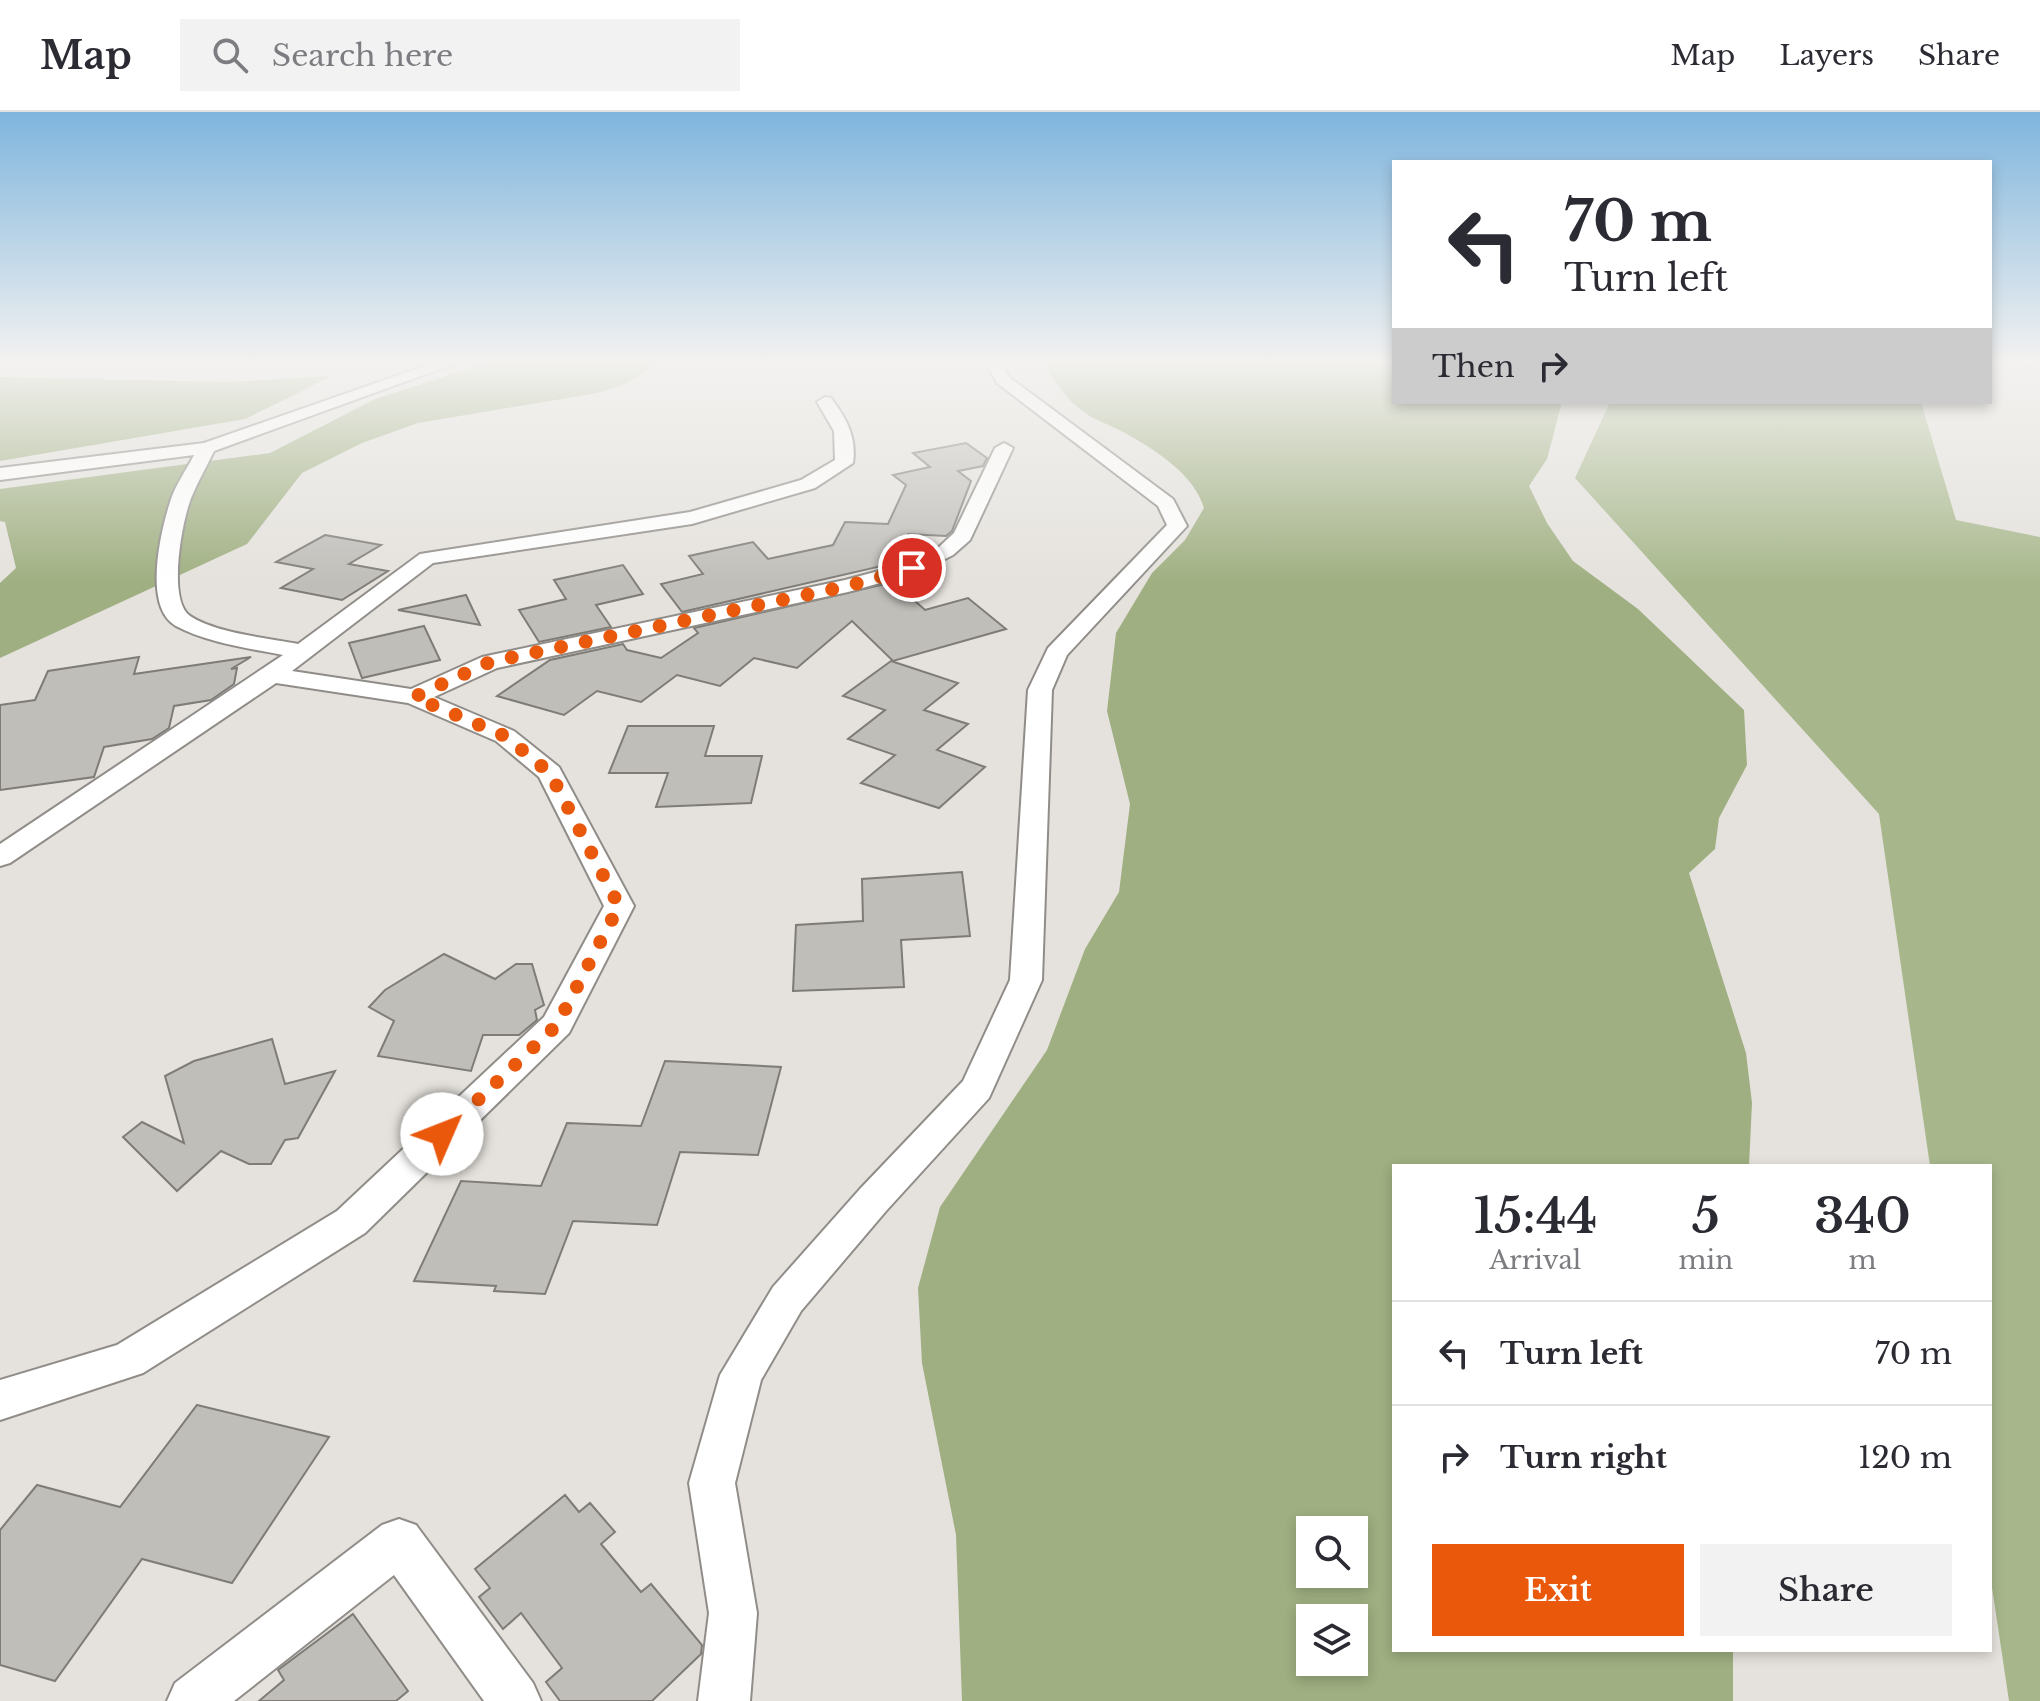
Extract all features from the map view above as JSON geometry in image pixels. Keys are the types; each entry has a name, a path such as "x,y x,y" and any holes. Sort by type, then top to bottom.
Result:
{"street":[{"path":"0,474 207,448 244,435"},
{"path":"0,857 272,675 427,558 692,518 808,484 844,463 848,447 844,435"},
{"path":"724,1701 733,1613 712,1483 741,1375 787,1299 873,1200 977,1089 1026,980 1040,690 1056,653 1177,526 1166,503 1076,435"},
{"path":"207,448 181,498 165,582 169,604 181,620 220,635 302,652"},
{"path":"414,697 490,662 848,586 912,568 946,551 963,536 1004,448"},
{"path":"0,1400 128,1360 351,1222 557,1025 619,906 550,773 505,736 414,697 272,675"},
{"path":"193,1701 399,1542 515,1701"}],"green space":[{"path":"0,435 151,435 0,461"},
{"path":"305,435 384,435 302,473 247,544 0,658 0,583 16,568 5,522 0,521 0,489 270,453"},
{"path":"1129,435 1553,435 1547,459 1529,486 1547,523 1573,561 1638,609 1744,710 1747,765 1719,818 1715,849 1689,873 1746,1053 1752,1103 1749,1164 1392,1164 1392,1652 1733,1652 1733,1701 962,1701 956,1535 922,1363 918,1288 940,1207 1047,1050 1085,949 1119,892 1130,804 1107,711 1116,633 1152,573 1185,540 1204,508 1192,484 1161,455"},
{"path":"1595,435 1931,435 1956,520 2040,537 2040,1701 2009,1701 1992,1587 1992,1164 1930,1164 1879,814 1575,478"}],"building":[{"path":"966,443 987,458 983,466 958,471 971,481 952,531 946,536 908,534 895,563 682,612 661,584 703,574 689,556 753,542 768,559 833,545 845,522 888,524 906,485 893,475 930,467 913,453"},
{"path":"325,535 381,545 349,564 388,571 342,600 281,588 313,569 276,562"},
{"path":"623,565 643,594 596,605 611,627 539,642 519,610 566,599 554,580"},
{"path":"894,582 925,610 968,598 1006,629 893,661 852,621 797,668 754,658 720,686 677,675 641,702 597,691 564,715 497,696 550,660 623,644 627,650 661,658 698,633 694,628"},
{"path":"466,595 480,625 398,610"},
{"path":"424,626 440,660 362,678 349,643"},
{"path":"139,657 134,674 251,657 231,669 237,668 234,684 211,700 174,706 169,728 152,739 104,747 94,777 0,790 0,705 35,700 48,671"},
{"path":"891,661 958,683 924,710 968,724 937,750 985,767 939,808 861,783 895,755 848,739 885,710 843,696"},
{"path":"628,726 714,726 705,756 762,756 751,803 656,807 668,773 609,773"},
{"path":"962,872 970,936 901,940 904,987 793,991 796,925 863,921 862,879"},
{"path":"444,954 495,979 516,964 532,964 544,1005 535,1010 537,1020 519,1035 483,1035 471,1071 378,1056 394,1021 369,1007 385,990"},
{"path":"272,1039 285,1084 335,1071 298,1138 285,1140 271,1164 249,1164 221,1151 177,1191 123,1137 142,1122 184,1143 165,1076 194,1061"},
{"path":"665,1061 781,1067 758,1155 680,1152 657,1225 573,1221 545,1294 494,1291 496,1286 414,1281 461,1181 541,1186 567,1123 641,1126"},
{"path":"197,1405 329,1437 232,1583 142,1559 55,1681 0,1665 0,1530 37,1485 120,1507"},
{"path":"565,1495 579,1512 590,1503 615,1532 601,1544 641,1592 651,1584 702,1645 701,1654 652,1701 560,1701 546,1682 562,1668 521,1613 503,1629 479,1597 490,1588 475,1569"},
{"path":"353,1614 408,1691 396,1701 259,1701 284,1680 278,1670"}],"route":[{"path":"442,1134 557,1025 619,906 550,773 505,736 414,697 490,662 848,586 912,568"}]}
